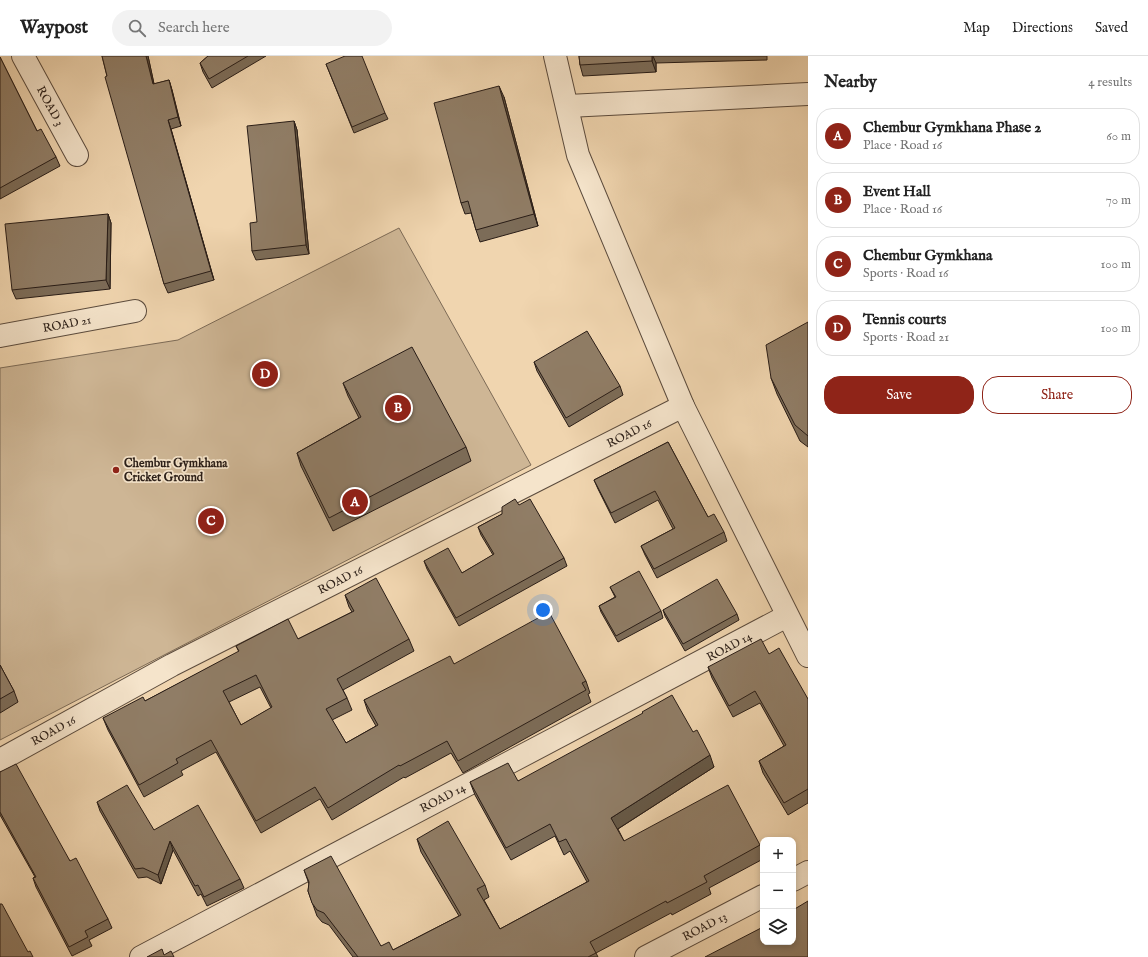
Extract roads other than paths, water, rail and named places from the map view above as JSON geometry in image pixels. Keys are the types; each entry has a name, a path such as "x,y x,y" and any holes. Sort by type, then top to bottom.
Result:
{"street":[{"name":"ROAD 3","path":"23,56 77,155"},
{"path":"556,56 578,155 683,406 808,656"},
{"path":"568,106 808,94"},
{"name":"ROAD 21","path":"0,336 135,311"},
{"name":"ROAD 16","path":"0,760 180,661 683,406"},
{"name":"ROAD 14","path":"141,957 787,616"},
{"path":"796,878 808,872"},
{"name":"ROAD 13","path":"646,957 760,898"}],"place":[{"name":"Tennis courts","path":"265,374"},
{"name":"Event Hall","path":"398,408"},
{"name":"Chembur Gymkhana Cricket Ground","path":"116,470"},
{"name":"Chembur Gymkhana Phase 2","path":"355,502"},
{"name":"Chembur Gymkhana","path":"211,521"}]}
